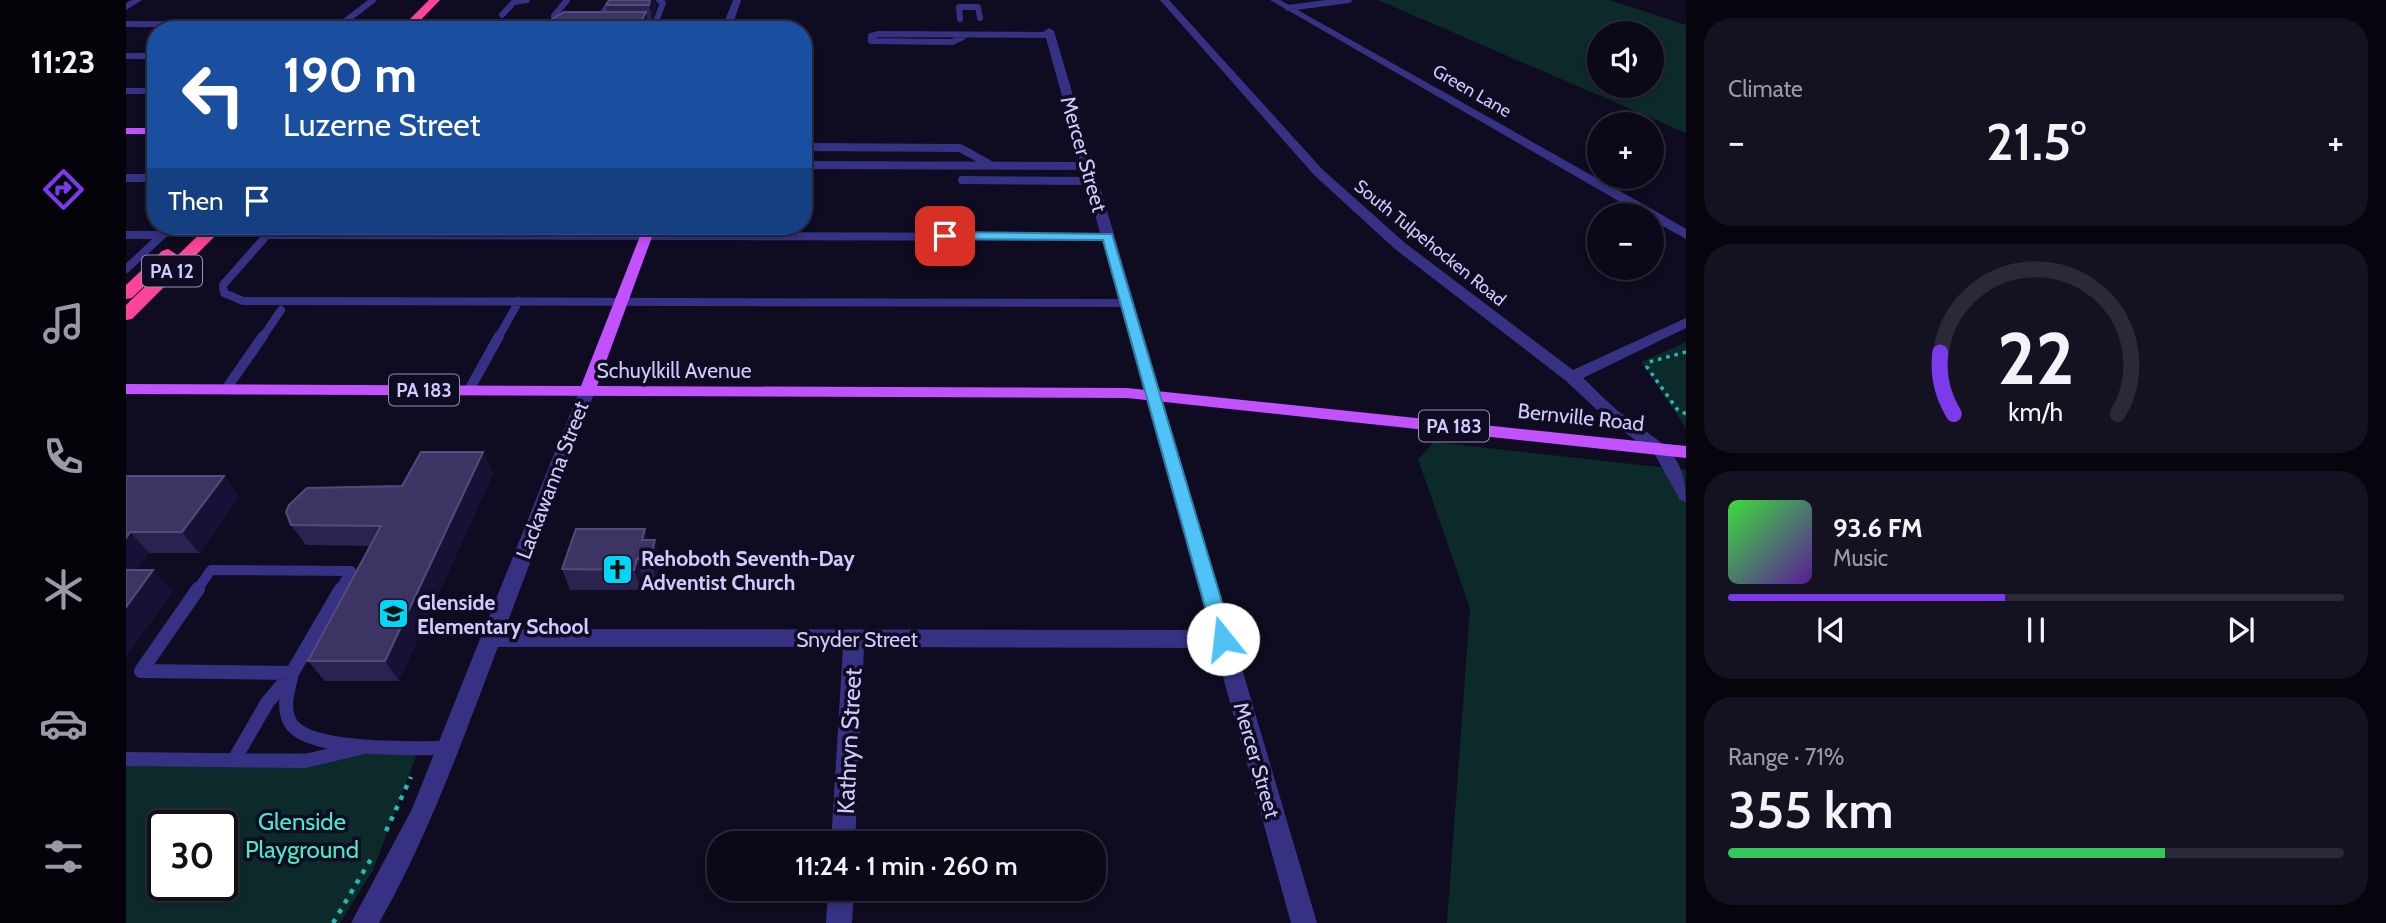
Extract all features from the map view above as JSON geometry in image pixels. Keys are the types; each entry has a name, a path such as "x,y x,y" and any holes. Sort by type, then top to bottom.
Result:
{"highway":[{"path":"413,21 435,0"},
{"path":"426,21 448,0"},
{"name":"PA 12","path":"126,294 188,235"},
{"name":"PA 12","path":"126,315 208,235"}],"main road":[{"path":"126,131 147,131"},
{"name":"Lackawanna Street","path":"587,391 646,235"},
{"name":"Schuylkill Avenue","path":"126,389 1128,393 1221,402"},
{"name":"Bernville Road","path":"1221,402 1686,452"}],"street":[{"path":"126,7 138,0"},
{"path":"730,21 737,0"},
{"name":"South Tulpehocken Road","path":"1164,0 1318,172 1357,210 1572,377 1616,418 1660,449"},
{"name":"Green Lane","path":"1274,0 1631,203"},
{"name":"Mercer Street","path":"1050,33 1304,923"},
{"path":"126,56 147,56"},
{"name":"Green Lane","path":"1664,222 1686,235"},
{"path":"126,235 147,232"},
{"path":"812,233 1108,237"},
{"path":"1572,377 1686,322"},
{"name":"Lackawanna Street","path":"364,923 394,872 422,814 587,391"},
{"path":"1660,449 1686,495"},
{"name":"Snyder Street","path":"491,638 1223,639"},
{"name":"Kathryn Street","path":"844,831 854,639"},
{"path":"839,923 840,901"}],"lane":[{"path":"345,21 373,0"},
{"path":"502,15 514,2 527,0"},
{"path":"554,16 567,0"},
{"path":"590,21 600,17 612,0"},
{"path":"657,19 663,3 659,0"},
{"path":"967,0 969,7"},
{"path":"1288,8 1349,0"},
{"path":"960,19 959,7 978,8 980,18"},
{"path":"126,24 147,24"},
{"path":"963,37 952,42 871,41 872,36 879,34 963,37 1050,33"},
{"path":"126,91 147,90"},
{"path":"812,147 960,148 989,163"},
{"path":"812,165 989,163 1087,166"},
{"path":"126,178 147,178"},
{"path":"962,180 1092,181"},
{"path":"126,269 162,235"},
{"path":"266,235 223,285 224,293 231,298 243,301 1127,303"},
{"path":"469,390 519,302"},
{"path":"226,389 281,310"},
{"path":"234,760 267,703 292,673 351,571 211,570 141,671 292,673"},
{"path":"292,673 286,695 287,712 292,726 300,733 364,747 449,748"},
{"path":"126,759 305,761 364,747"}],"path":[{"path":"1686,352 1649,362 1647,368 1677,409 1686,414"},
{"path":"384,834 426,747"},
{"path":"333,923 373,855"}],"green space":[{"path":"1378,0 1610,0 1686,25 1686,133 1664,124 1664,112 1637,112 1605,98 1664,98 1664,21 1587,21 1587,90"},
{"path":"1686,342 1686,428 1641,362"},
{"path":"1434,442 1686,470 1686,923 1447,923 1470,608 1418,459"},
{"name":"Glenside Playground","path":"418,751 373,870 340,923 126,923 126,756"}],"building":[{"path":"609,0 650,0 649,5 606,5"},
{"path":"564,12 646,12 642,21 551,21"},
{"path":"421,452 483,452 385,661 308,661 381,526 291,525 286,512 289,505 307,488 402,486"},
{"path":"126,476 224,476 182,532 130,532 126,538"},
{"path":"576,529 645,529 642,540 655,540 650,559 637,559 634,570 562,569"},
{"path":"126,570 153,570 126,607"}],"place":[{"name":"Rehoboth Seventh-Day Adventist Church","path":"618,570"},
{"name":"Glenside Elementary School","path":"394,614"}],"route":[{"path":"945,236 1108,237 1223,639"}]}
